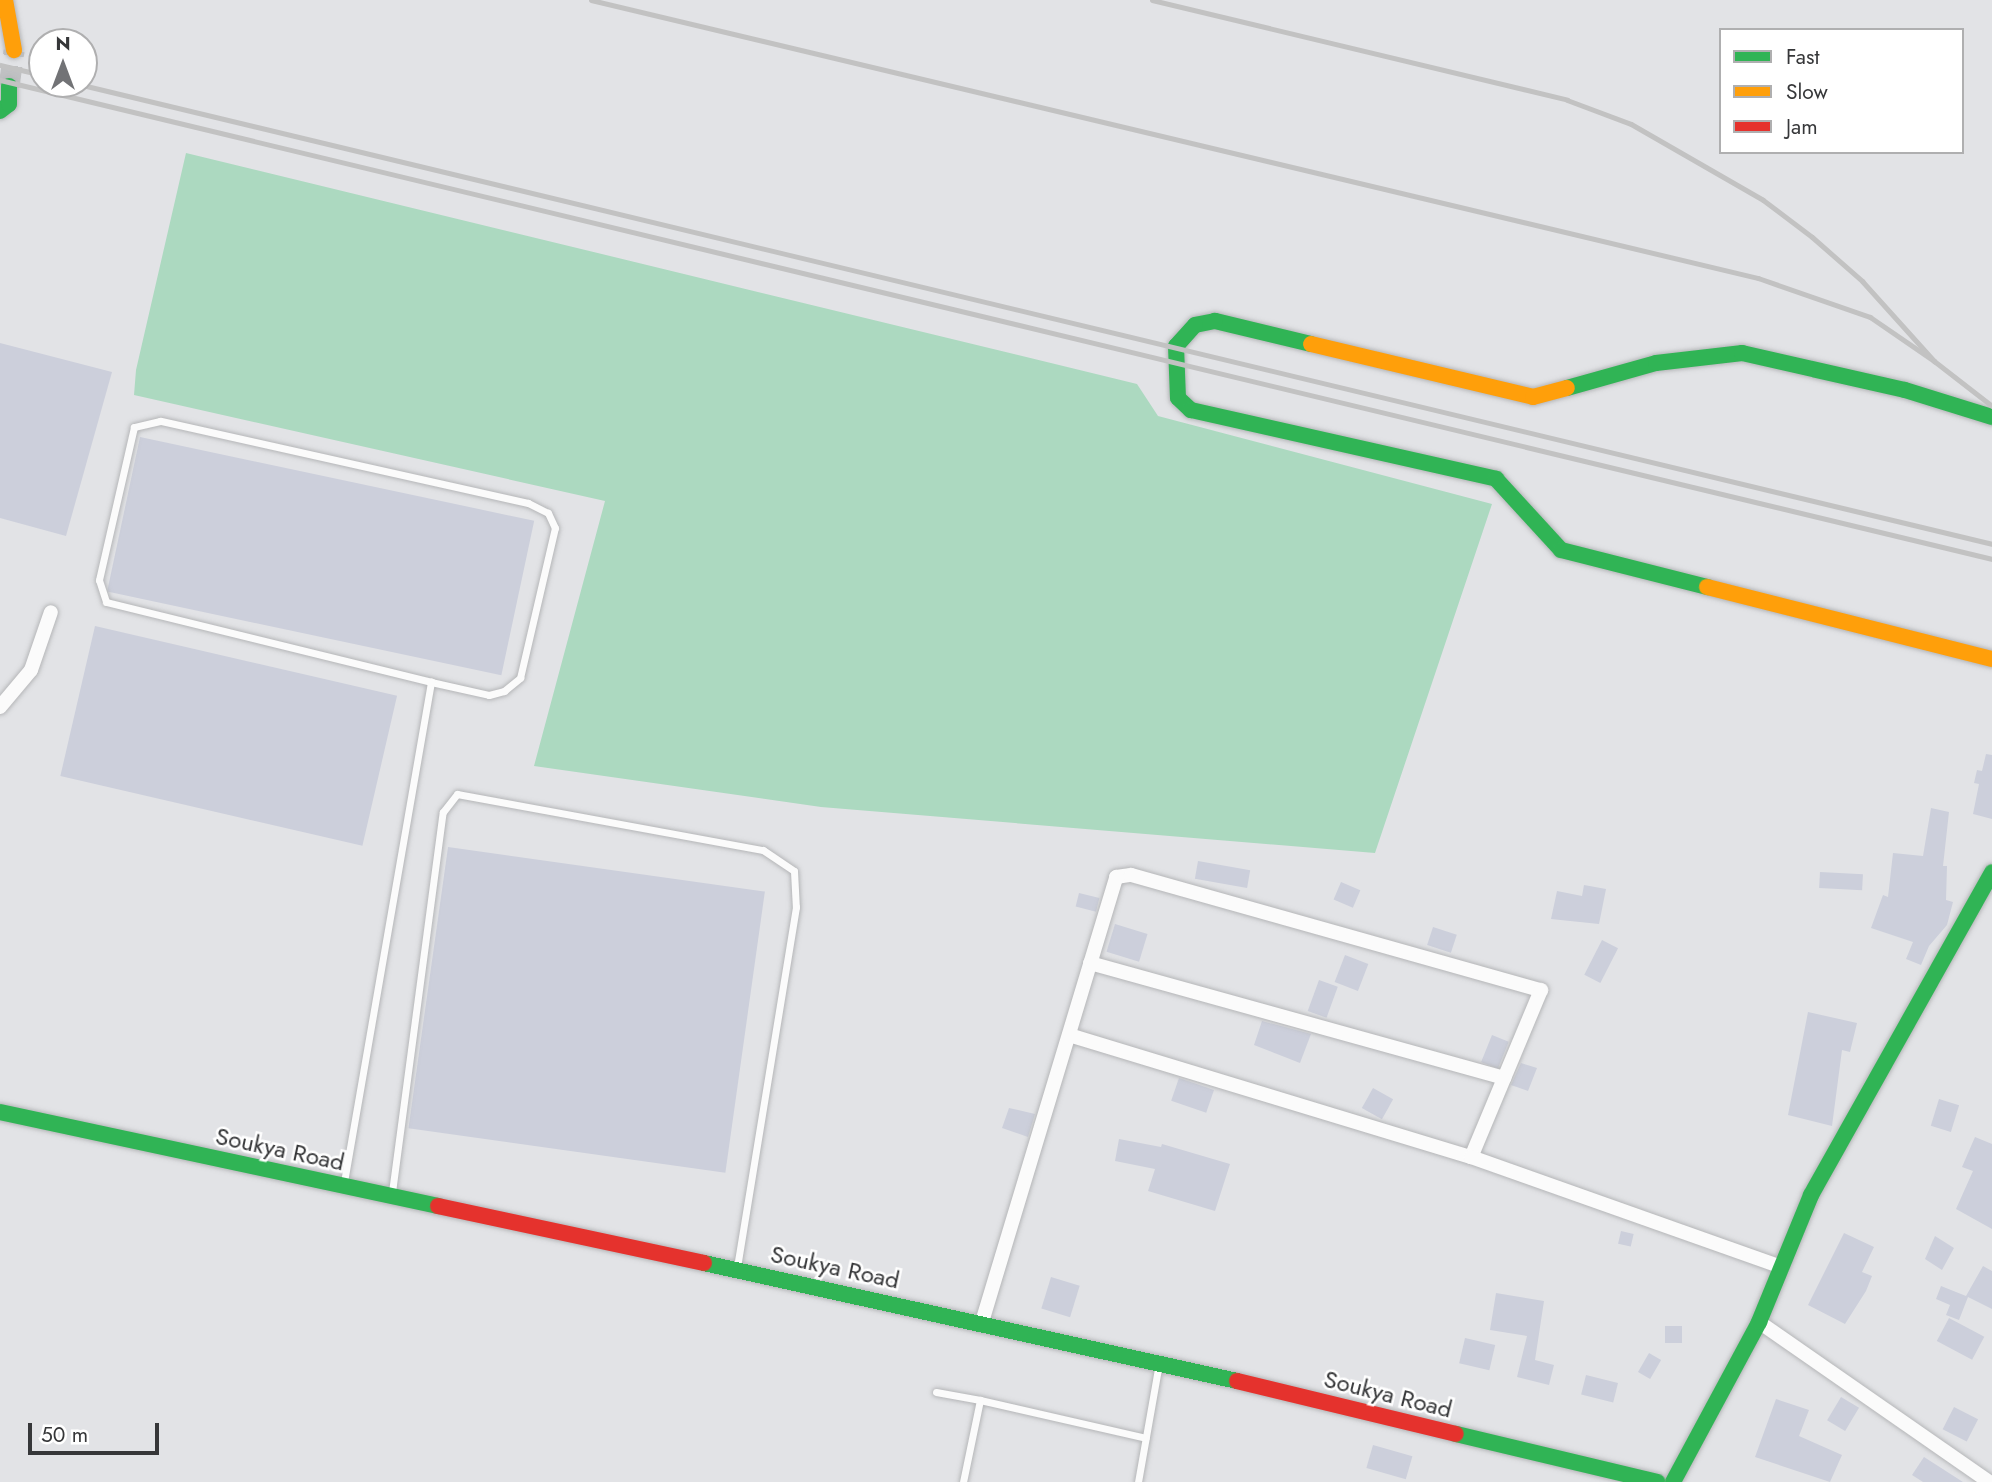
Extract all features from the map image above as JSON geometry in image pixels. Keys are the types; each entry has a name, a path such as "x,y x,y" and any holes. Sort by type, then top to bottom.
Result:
{"main road":[{"path":"5,0 14,50"},
{"path":"0,111 9,103 9,86"},
{"path":"1992,417 1905,390 1742,354 1656,363 1533,397 1215,321 1195,325 1176,346 1178,398 1191,410 1496,480 1561,550 1992,659"},
{"path":"1674,1482 1759,1322 1811,1195 1992,872"},
{"name":"Soukya Road","path":"0,1112 982,1322 1657,1482"}],"street":[{"path":"0,707 31,670 51,612"},
{"path":"982,1322 1116,877 1144,879 1541,990 1471,1157"},
{"path":"1090,963 1504,1078"},
{"path":"1069,1034 1471,1157 1782,1267"},
{"path":"1759,1322 1989,1482"}],"lane":[{"path":"160,421 527,503 548,513 555,528 552,548 520,678 504,691 489,695 431,682 106,602 99,580 134,427 160,421"},
{"path":"343,1186 431,682"},
{"path":"391,1196 443,812 457,794 762,850 794,871 796,907 737,1270"},
{"path":"1138,1482 1159,1362"},
{"path":"936,1392 1146,1438"},
{"path":"963,1482 980,1400"}],"green space":[{"path":"186,153 1137,384 1158,416 1492,504 1375,853 821,807 534,766 605,501 134,395 136,370"}],"building":[{"path":"0,343 112,372 66,536 0,518"},
{"path":"140,437 534,521 501,675 107,592"},
{"path":"95,626 397,696 362,846 60,776"},
{"path":"1986,754 1992,755 1992,819 1973,814 1979,784 1974,783 1977,770 1982,771"},
{"path":"1931,808 1949,812 1943,866 1947,866 1946,900 1953,902 1947,925 1929,946 1921,965 1906,959 1913,942 1871,928 1883,895 1888,897 1893,853 1923,856"},
{"path":"448,847 765,892 725,1173 408,1128"},
{"path":"1198,861 1250,870 1247,888 1195,879"},
{"path":"1820,872 1863,874 1862,890 1819,888"},
{"path":"1341,882 1360,890 1353,908 1334,899"},
{"path":"1584,885 1606,889 1599,924 1551,919 1557,891 1582,896"},
{"path":"1079,893 1099,898 1096,912 1076,907"},
{"path":"1115,924 1148,934 1139,962 1107,952"},
{"path":"1433,927 1457,935 1451,953 1427,945"},
{"path":"1602,940 1618,948 1600,983 1584,975"},
{"path":"1345,955 1368,964 1358,991 1335,982"},
{"path":"1319,980 1338,987 1327,1018 1308,1011"},
{"path":"1808,1012 1857,1023 1850,1052 1842,1050 1832,1126 1788,1115"},
{"path":"1262,1021 1311,1034 1300,1063 1254,1045"},
{"path":"1492,1035 1509,1042 1498,1069 1481,1062"},
{"path":"1521,1063 1537,1068 1528,1091 1511,1085"},
{"path":"1179,1078 1214,1090 1206,1113 1171,1101"},
{"path":"1373,1088 1393,1099 1382,1119 1362,1108"},
{"path":"1939,1099 1959,1105 1951,1132 1931,1126"},
{"path":"1009,1108 1035,1114 1028,1137 1002,1128"},
{"path":"1975,1137 1992,1144 1992,1229 1956,1209 1973,1171 1962,1167"},
{"path":"1119,1139 1161,1147 1162,1144 1230,1164 1215,1211 1148,1191 1155,1169 1115,1161"},
{"path":"1621,1231 1634,1234 1631,1247 1618,1244"},
{"path":"1844,1233 1874,1247 1862,1272 1872,1276 1866,1291 1845,1324 1808,1305"},
{"path":"1935,1236 1954,1248 1942,1270 1925,1259"},
{"path":"1983,1266 1992,1271 1992,1309 1968,1297 1959,1320 1946,1315 1950,1305 1936,1299 1941,1286 1966,1296"},
{"path":"1051,1277 1080,1286 1070,1317 1041,1309"},
{"path":"1496,1293 1544,1301 1535,1360 1554,1365 1549,1385 1517,1377 1527,1336 1490,1330"},
{"path":"1949,1318 1984,1337 1972,1360 1937,1341"},
{"path":"1665,1326 1682,1326 1682,1343 1665,1343"},
{"path":"1465,1338 1495,1345 1489,1370 1459,1363"},
{"path":"1649,1353 1661,1360 1650,1379 1638,1372"},
{"path":"1586,1375 1618,1383 1613,1402 1581,1394"},
{"path":"1841,1397 1859,1408 1845,1431 1827,1420"},
{"path":"1776,1399 1809,1410 1799,1436 1842,1455 1830,1482 1755,1457"},
{"path":"1954,1407 1978,1419 1967,1442 1943,1429"},
{"path":"1373,1445 1412,1456 1406,1479 1366,1468"},
{"path":"1924,1457 1963,1482 1923,1482 1912,1475"}],"tunnel":[{"path":"9,86 14,50"}],"railway":[{"path":"591,0 1758,278 1870,317 1934,361"},
{"path":"1152,0 1567,100 1631,124 1763,200 1812,237 1862,281 1934,361 1992,406"},
{"path":"0,65 28,72"},
{"path":"0,80 1992,559"},
{"path":"98,89 1992,544"}],"traffic: fast":[{"path":"0,111 9,104 9,86"},
{"path":"1311,344 1215,321 1195,325 1176,346 1178,398 1191,410 1496,479 1561,550 1707,587"},
{"path":"1567,388 1656,363 1742,353 1905,390 1992,417"},
{"path":"1673,1482 1759,1322 1811,1195 1992,872"},
{"path":"0,1112 438,1206"},
{"path":"704,1263 1237,1381"},
{"path":"1456,1434 1657,1482"}],"traffic: slow":[{"path":"5,0 14,50"},
{"path":"1311,344 1533,397 1567,388"},
{"path":"1707,587 1992,659"}],"traffic: jam":[{"path":"438,1206 704,1263"},
{"path":"1237,1381 1456,1434"}]}
